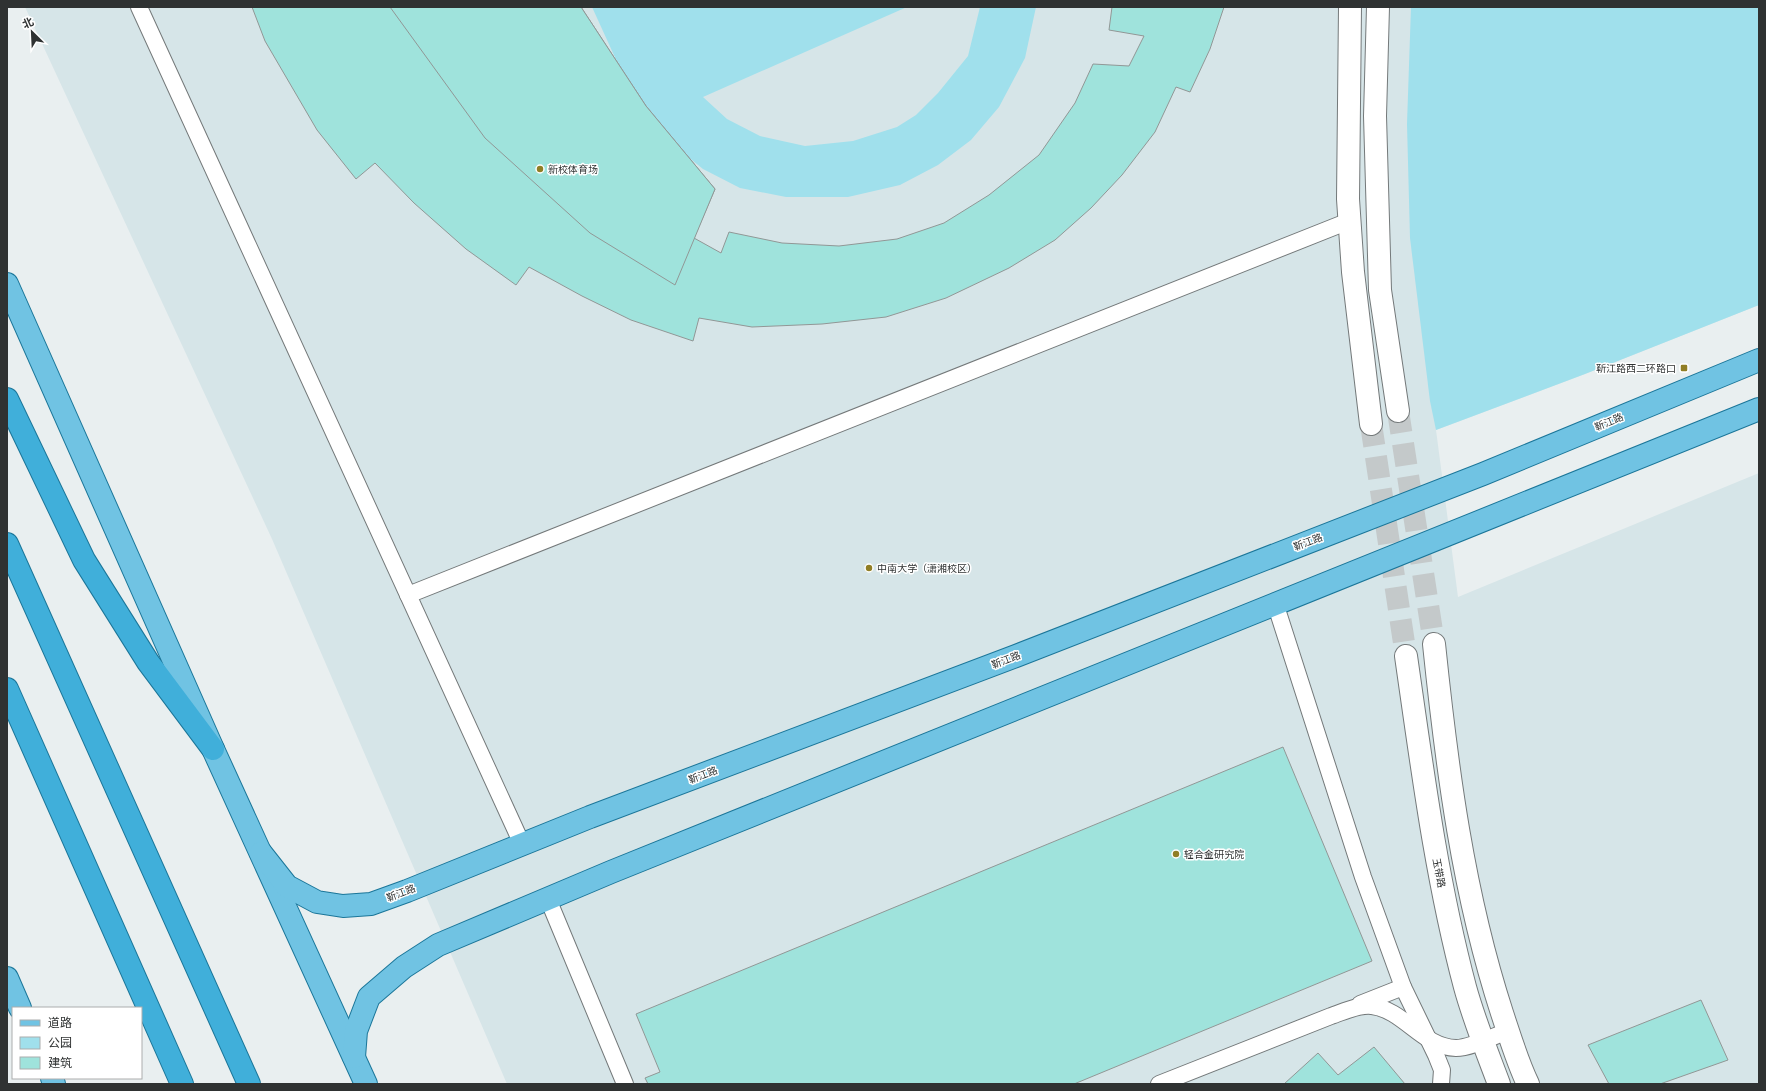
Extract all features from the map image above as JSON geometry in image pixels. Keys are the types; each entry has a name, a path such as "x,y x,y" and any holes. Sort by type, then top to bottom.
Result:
{"highway":[{"path":"7,399 84,560 148,662 213,749"},
{"path":"7,544 249,1084"},
{"path":"7,689 182,1084"}],"main road":[{"path":"7,284 213,749 366,1084"},
{"name":"靳江路","path":"261,853 287,886 317,902 343,906 371,904 407,891 522,844 1016,656 1484,474 1759,360"},
{"path":"354,1056 356,1030 369,997 404,967 438,945 611,872 1275,603 1759,410"},
{"path":"7,978 20,1007"}],"street":[{"path":"1350,7 1349,221 1353,272 1371,424"},
{"path":"1378,7 1375,116 1380,290 1398,411"},
{"path":"1434,644 1445,746 1456,822 1470,893 1489,972 1508,1031 1528,1084"},
{"name":"玉带路","path":"1406,656 1432,836 1450,927 1470,1005 1476,1043 1499,1084"}],"lane":[{"path":"139,7 522,844"},
{"path":"408,595 1349,221"},
{"path":"1275,603 1363,877 1403,987 1436,1054 1442,1070 1442,1084"},
{"path":"548,898 625,1084"},
{"path":"1159,1084 1403,987"},
{"path":"1331,1016 1353,1009 1371,1006 1384,1009 1428,1040 1446,1047 1457,1048 1476,1043 1508,1031"},
{"path":"1442,1084 1454,1059 1476,1043"}],"shaded area":[{"name":"中南大学（潇湘校区）","path":"25,7 1759,7 1759,305 1585,374 1436,430 1458,597 1759,473 1759,1084 507,1084 272,539"}],"green space":[{"path":"592,7 907,7 703,97 727,119 760,136 805,146 853,141 897,127 916,115 938,93 968,56 980,7 1036,7 1025,58 999,107 971,140 938,165 900,185 848,197 786,197 740,188 703,169 667,140 623,75"},
{"path":"1411,7 1759,7 1759,305 1585,374 1436,430 1430,401 1410,238 1407,124"}],"building":[{"name":"新校体育场","path":"252,7 581,7 646,106 715,189 694,238 721,253 729,232 782,243 839,246 897,239 944,223 989,195 1039,155 1075,103 1093,64 1129,66 1144,36 1109,30 1112,7 1224,7 1210,49 1190,92 1176,87 1155,132 1122,175 1091,208 1055,240 1009,268 946,298 886,317 822,324 752,327 699,318 693,341 631,320 582,296 529,267 516,285 466,249 414,203 375,163 356,179 317,130 265,41"},
{"path":"390,7 581,7 646,106 715,189 675,285 590,233 485,138"},
{"name":"轻合金研究院","path":"1283,747 1372,961 1074,1084 648,1084 645,1078 660,1072 636,1014"},
{"path":"1701,1000 1728,1060 1660,1084 1609,1084 1588,1045"},
{"path":"1374,1047 1405,1084 1284,1084 1318,1053 1338,1075"}],"tunnel":[{"path":"1398,411 1434,644"},
{"path":"1371,424 1406,656"}],"place":[{"name":"新校体育场","path":"540,169"},
{"name":"靳江路西二环路口","path":"1684,368"},
{"name":"中南大学（潇湘校区）","path":"869,568"},
{"name":"轻合金研究院","path":"1176,854"}]}
